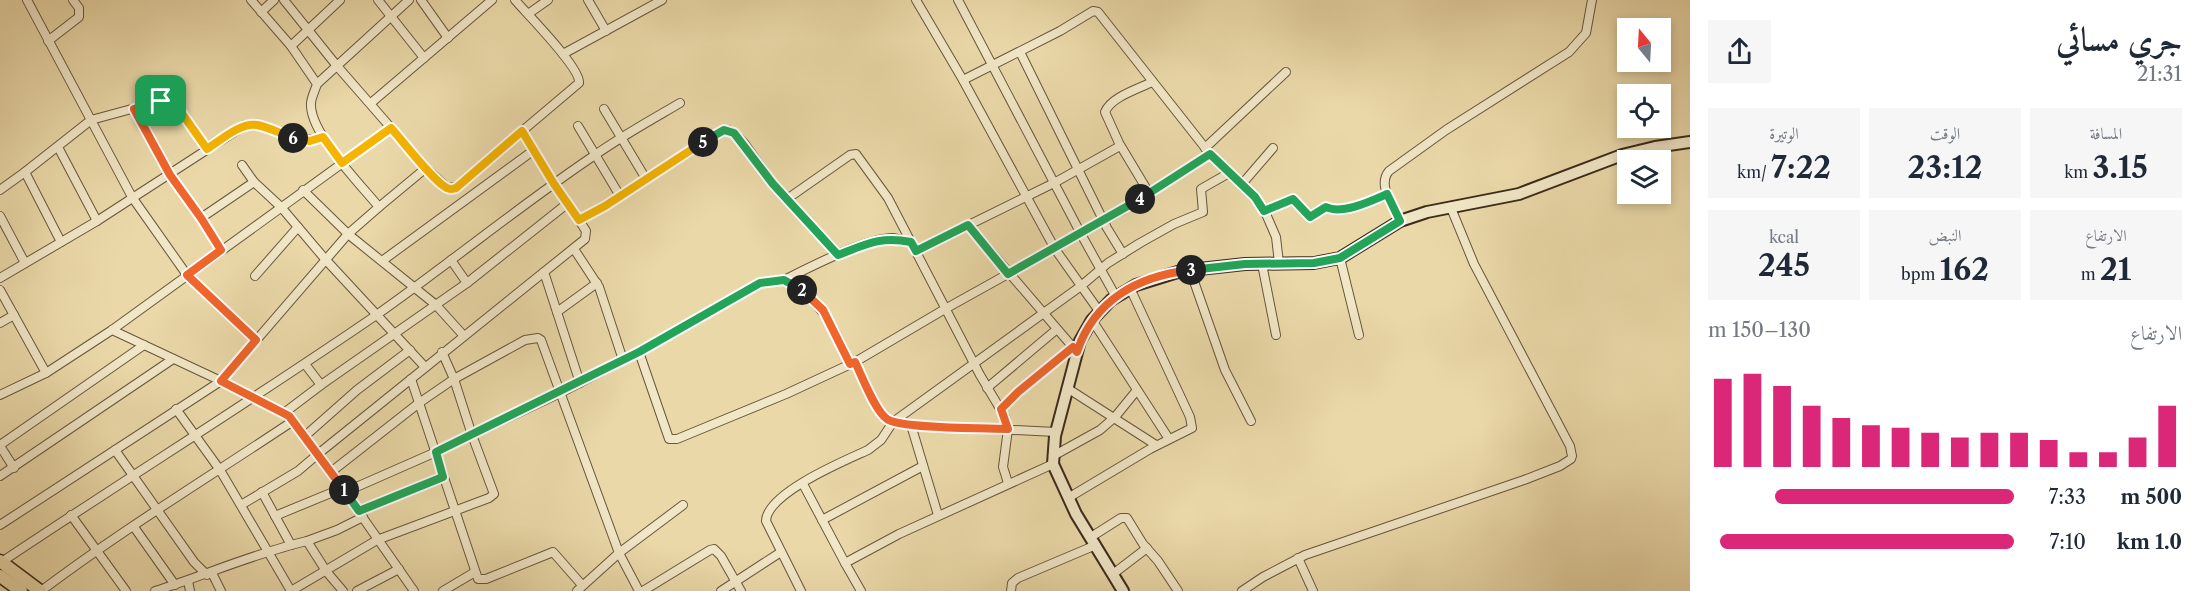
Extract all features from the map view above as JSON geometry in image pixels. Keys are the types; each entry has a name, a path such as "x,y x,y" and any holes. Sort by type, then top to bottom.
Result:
{"main road":[{"path":"0,562 41,591"},
{"path":"0,576 21,591"}],"street":[{"path":"48,41 79,17 79,8 73,0"},
{"path":"251,0 291,46 318,84"},
{"path":"261,12 274,0"},
{"path":"284,0 391,128 426,168 448,188 456,188 579,83 577,73 563,54 515,0"},
{"path":"291,46 340,0"},
{"path":"378,0 424,58"},
{"path":"379,207 323,137 311,109 312,98 318,84 409,0"},
{"path":"421,0 448,38"},
{"path":"371,103 492,0"},
{"path":"528,14 548,0"},
{"path":"588,0 606,31"},
{"path":"640,0 646,9"},
{"path":"563,54 662,0"},
{"path":"916,0 963,80 1025,197 1055,249 1081,286 1137,390 1169,439"},
{"path":"958,0 1080,234 1116,297"},
{"path":"1400,221 1387,194 1384,178 1399,163 1446,130 1569,52 1586,33 1592,0"},
{"path":"30,1 48,41 132,197 187,275 256,340"},
{"path":"963,80 1096,11 1208,151 1255,197 1264,211 1278,244 1279,263"},
{"path":"1020,52 1123,254"},
{"path":"639,352 668,436 672,440 786,394 853,363 1149,193 1208,151 1286,72"},
{"path":"1149,193 1105,117 1106,109 1119,99 1152,82"},
{"path":"0,190 91,120 161,101 176,105 207,149"},
{"path":"0,562 134,477 195,434 255,398 414,288 595,154 680,103"},
{"path":"134,109 170,175 221,250"},
{"path":"604,109 646,179"},
{"path":"0,278 97,221 245,125 254,124 298,140 310,141 323,137"},
{"path":"578,126 620,196"},
{"path":"0,395 46,373 112,330 391,128"},
{"path":"579,220 717,134 728,130 744,143 768,178 838,255"},
{"path":"241,505 298,471 442,352 585,239 587,235 579,220 522,131"},
{"path":"1123,591 1068,498 1053,460 1056,432 1075,350 1095,315 1116,297 1130,288 1167,274 1262,264 1314,263 1340,258 1400,221 1427,212 1519,194 1644,149 1690,142"},
{"path":"916,251 1054,183 1120,146"},
{"path":"58,147 97,221"},
{"path":"1242,184 1273,148"},
{"path":"382,261 534,150"},
{"path":"787,199 850,155 856,154 888,198 987,388 1001,409 1008,429 1003,466 1008,483"},
{"path":"242,165 254,182 281,207 325,260 425,367"},
{"path":"0,525 221,381 348,234 426,168"},
{"path":"25,172 61,242"},
{"path":"798,590 767,526 766,514 782,495 868,450 881,440 893,422 1081,286 1108,263 1166,228 1203,212 1200,190 1229,173"},
{"path":"201,218 254,182"},
{"path":"303,190 348,234 436,305 464,336"},
{"path":"1264,211 1293,199 1310,217 1326,207 1332,211 1341,210 1387,194"},
{"path":"285,413 321,385 467,283 568,204"},
{"path":"1242,591 1298,558 1524,480 1567,462 1572,456 1570,446 1474,264 1451,208"},
{"path":"0,216 25,263"},
{"path":"968,225 1075,350"},
{"path":"255,276 298,227"},
{"path":"0,239 8,233"},
{"path":"275,516 436,452 560,393 639,352 760,283 784,280 838,255 884,239 911,242"},
{"path":"574,249 597,283 623,360"},
{"path":"1340,258 1359,335"},
{"path":"451,260 467,283"},
{"path":"1262,264 1276,334"},
{"path":"1190,270 1225,370 1251,421"},
{"path":"544,272 580,382"},
{"path":"784,280 802,290 823,310 879,410 887,419 911,425 1056,432"},
{"path":"557,312 597,283"},
{"path":"1068,498 1156,445 1192,428 1192,423 1130,288"},
{"path":"0,290 46,373"},
{"path":"0,323 14,315"},
{"path":"987,388 1057,329"},
{"path":"112,330 285,413 332,472 414,591"},
{"path":"332,472 419,403 454,379 534,337 541,340 619,553 641,591 714,549 721,556 741,591"},
{"path":"14,468 0,445 144,345"},
{"path":"305,436 357,390 410,350"},
{"path":"1001,409 1018,392 1075,350"},
{"path":"176,409 219,470 291,591 377,540 489,498 494,494 454,379 442,352"},
{"path":"0,476 173,358"},
{"path":"305,364 321,385"},
{"path":"411,379 478,579 483,580 553,552 580,588 619,553 683,505"},
{"path":"1067,388 1156,445"},
{"path":"845,563 1053,460 1100,430 1115,417 1137,390"},
{"path":"41,591 96,550 293,421"},
{"path":"911,425 938,515"},
{"path":"115,450 194,562 210,574 221,591"},
{"path":"822,520 923,466"},
{"path":"155,591 337,530 361,514 443,477"},
{"path":"802,484 861,591"},
{"path":"262,492 291,545"},
{"path":"71,515 126,591"},
{"path":"1011,591 1012,584 1018,578 1093,541 1121,518 1127,518 1178,591"},
{"path":"134,527 175,585"},
{"path":"307,541 326,571 343,591"},
{"path":"1113,574 1147,548"},
{"path":"721,591 781,552"},
{"path":"1298,558 1313,591"},
{"path":"357,591 399,568"},
{"path":"448,590 475,572"},
{"path":"188,581 190,591"}],"route":[{"path":"161,101 176,105 207,149 245,125 254,124 298,140 310,141 323,137 342,163 391,128 426,168 445,186 452,189 522,131 579,220 605,206 717,134 728,130 744,143 773,184 838,255 869,243 892,238 911,242 916,251 968,225 1008,274 1121,211 1210,154 1255,197 1264,211 1293,199 1308,217 1312,217 1326,207 1332,211 1341,210 1387,194 1400,221 1340,258 1314,263 1245,264 1181,271 1136,285 1098,311 1086,329 1077,352 1073,347 1001,409 1008,429 911,425 887,419 879,410 855,362 850,364 838,336 816,302 802,290 784,280 760,283 639,352 560,393 436,452 443,477 359,511 289,416 221,381 256,340 187,275 221,250 170,175 134,109 161,101"}]}
